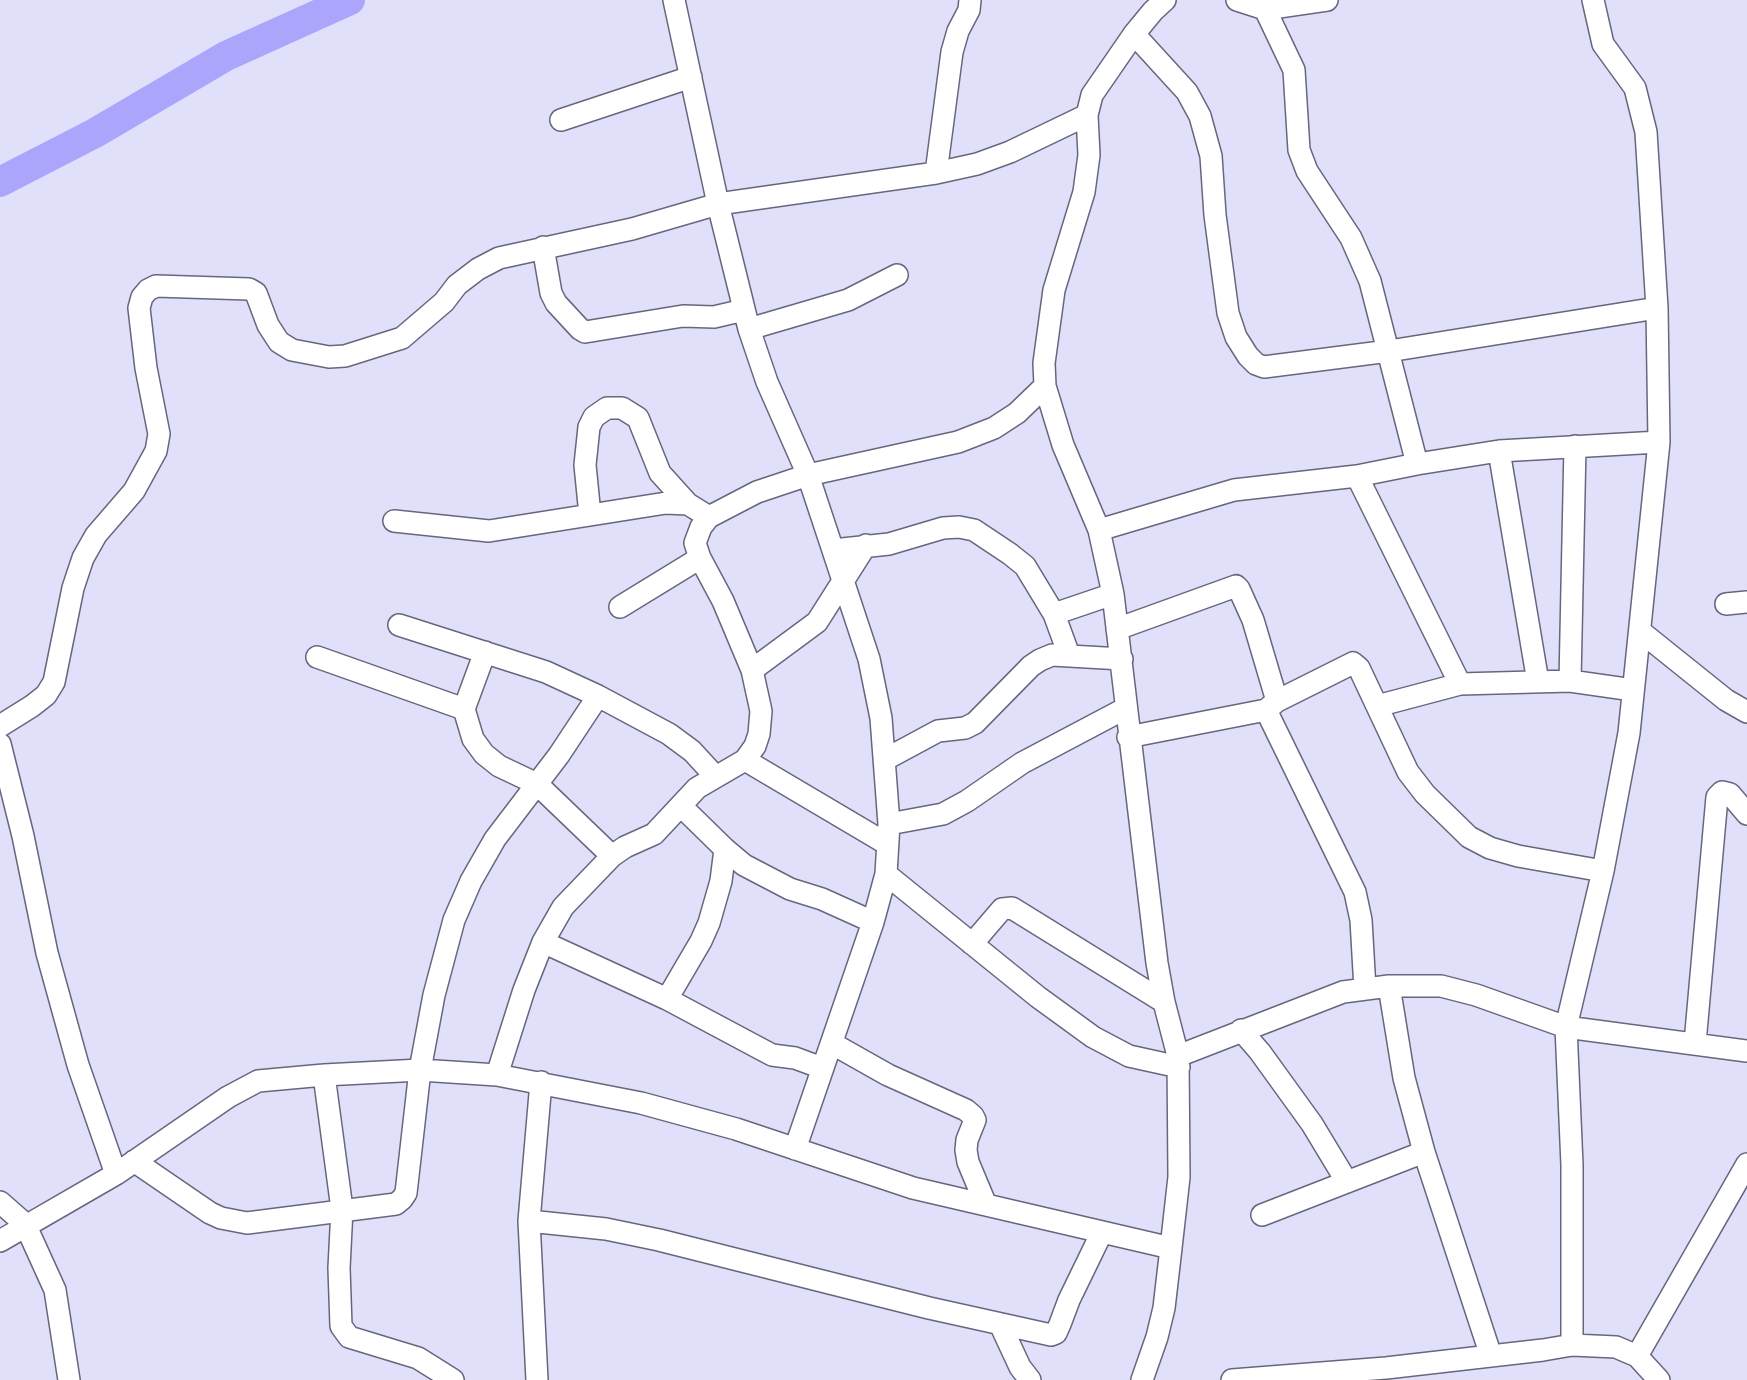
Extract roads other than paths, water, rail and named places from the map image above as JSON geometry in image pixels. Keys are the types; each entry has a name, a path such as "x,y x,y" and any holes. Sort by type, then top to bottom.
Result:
{"street":[{"path":"674,0 746,320 767,382 808,475 869,659 886,759 886,874 833,1044 822,1068 795,1149"},
{"path":"936,173 951,52 969,10 970,0"},
{"path":"1142,1380 1164,1308 1171,1248 1179,1177 1178,1061 1164,1002 1128,737 1122,659 1113,594 1099,530 1063,445 1045,386 1044,363 1054,290 1084,192 1089,155 1087,116 1092,95 1134,34 1165,0"},
{"path":"1237,0 1265,9 1327,0"},
{"path":"1572,1345 1572,1165 1566,1027 1603,871 1629,733 1658,442 1657,308 1646,132 1635,88 1603,44 1593,0"},
{"path":"1265,9 1294,70 1299,150 1307,170 1351,238 1370,281 1417,464"},
{"path":"1134,34 1187,92 1200,116 1211,156 1215,215 1228,313 1236,337 1248,356 1264,367 1389,351 1657,308"},
{"path":"561,120 691,77"},
{"path":"0,726 46,695 54,682 73,588 83,558 96,535 134,491 156,451 159,434 146,368 139,308 142,297 148,290 156,286 249,289 256,293 268,324 279,342 292,350 329,357 345,356 402,338 444,302 457,285 478,269 499,258 632,229 718,204 936,173 976,164 1010,152 1087,116"},
{"path":"543,247 551,293 556,303 585,332 683,316 746,320 848,300 897,275"},
{"path":"498,1075 524,990 543,942 563,907 612,856 654,834 698,788 745,760 755,746 761,711 752,670 723,601 700,558 695,543 701,527 709,517 757,492 808,475 958,442 982,433 1017,413 1045,386"},
{"path":"590,515 585,465 589,427 594,417 607,408 622,408 638,418 660,473 688,504 709,517"},
{"path":"1099,530 1234,490 1357,476 1499,451 1658,442"},
{"path":"1570,681 1574,446"},
{"path":"1499,451 1538,682"},
{"path":"1357,476 1460,684"},
{"path":"394,522 489,531 666,503 688,504"},
{"path":"833,551 889,544 943,528 974,530 1025,566 1054,614 1069,655"},
{"path":"752,670 817,622 866,545"},
{"path":"620,607 700,558"},
{"path":"1117,628 1236,586 1239,589 1253,620 1272,706 1355,892 1361,920 1365,989"},
{"path":"1054,614 1113,594"},
{"path":"399,625 546,672 598,696 669,734 692,751 715,776"},
{"path":"1640,631 1727,701 1747,712"},
{"path":"485,652 464,709 467,726 484,754 499,766 537,784 612,856"},
{"path":"886,759 938,731 965,728 975,723 1031,666 1052,655 1122,659"},
{"path":"317,657 464,709"},
{"path":"1128,737 1272,706 1353,663 1359,668 1408,772 1425,794 1469,837 1490,848 1518,856 1603,871"},
{"path":"1377,706 1460,684 1570,681 1633,690"},
{"path":"0,744 23,836 47,953 78,1065 125,1168 221,1219 261,1222 342,1209 396,1204 406,1193 420,1070 434,995 454,920 471,881 495,839 598,696"},
{"path":"745,760 888,834 943,814 1022,763 1126,708"},
{"path":"1695,1043 1717,796 1722,792 1730,794 1747,814"},
{"path":"681,806 744,865 771,881 822,899 873,922"},
{"path":"667,999 709,923 721,881 724,849"},
{"path":"886,874 1038,997 1093,1037 1129,1056 1178,1061 1241,1030 1343,992 1389,986 1441,986 1476,995 1566,1027 1747,1051"},
{"path":"972,944 1007,906 1164,1002"},
{"path":"543,942 667,999 772,1055 795,1058 822,1068"},
{"path":"1389,986 1404,1078 1424,1152 1491,1356"},
{"path":"1241,1030 1312,1124 1347,1182"},
{"path":"833,1044 888,1075 966,1110 973,1116 975,1121 966,1150 968,1162 986,1205"},
{"path":"0,1241 125,1168 228,1097 258,1081 420,1070 498,1075 641,1102 736,1129 913,1188 1171,1248"},
{"path":"324,1075 342,1209 339,1318 344,1332 349,1337 418,1358 453,1380"},
{"path":"537,1380 529,1221 541,1082"},
{"path":"1262,1215 1424,1152"},
{"path":"1637,1356 1747,1164"},
{"path":"0,1202 25,1224 55,1290 69,1380"},
{"path":"529,1221 606,1229 659,1240 1051,1335 1056,1332 1102,1232"},
{"path":"1000,1324 1020,1367 1030,1380"},
{"path":"1232,1380 1386,1368 1455,1370 1491,1356 1572,1345 1616,1347 1637,1356 1659,1380"}],"waterway":[{"path":"0,182 95,133 226,56 350,0"}]}
